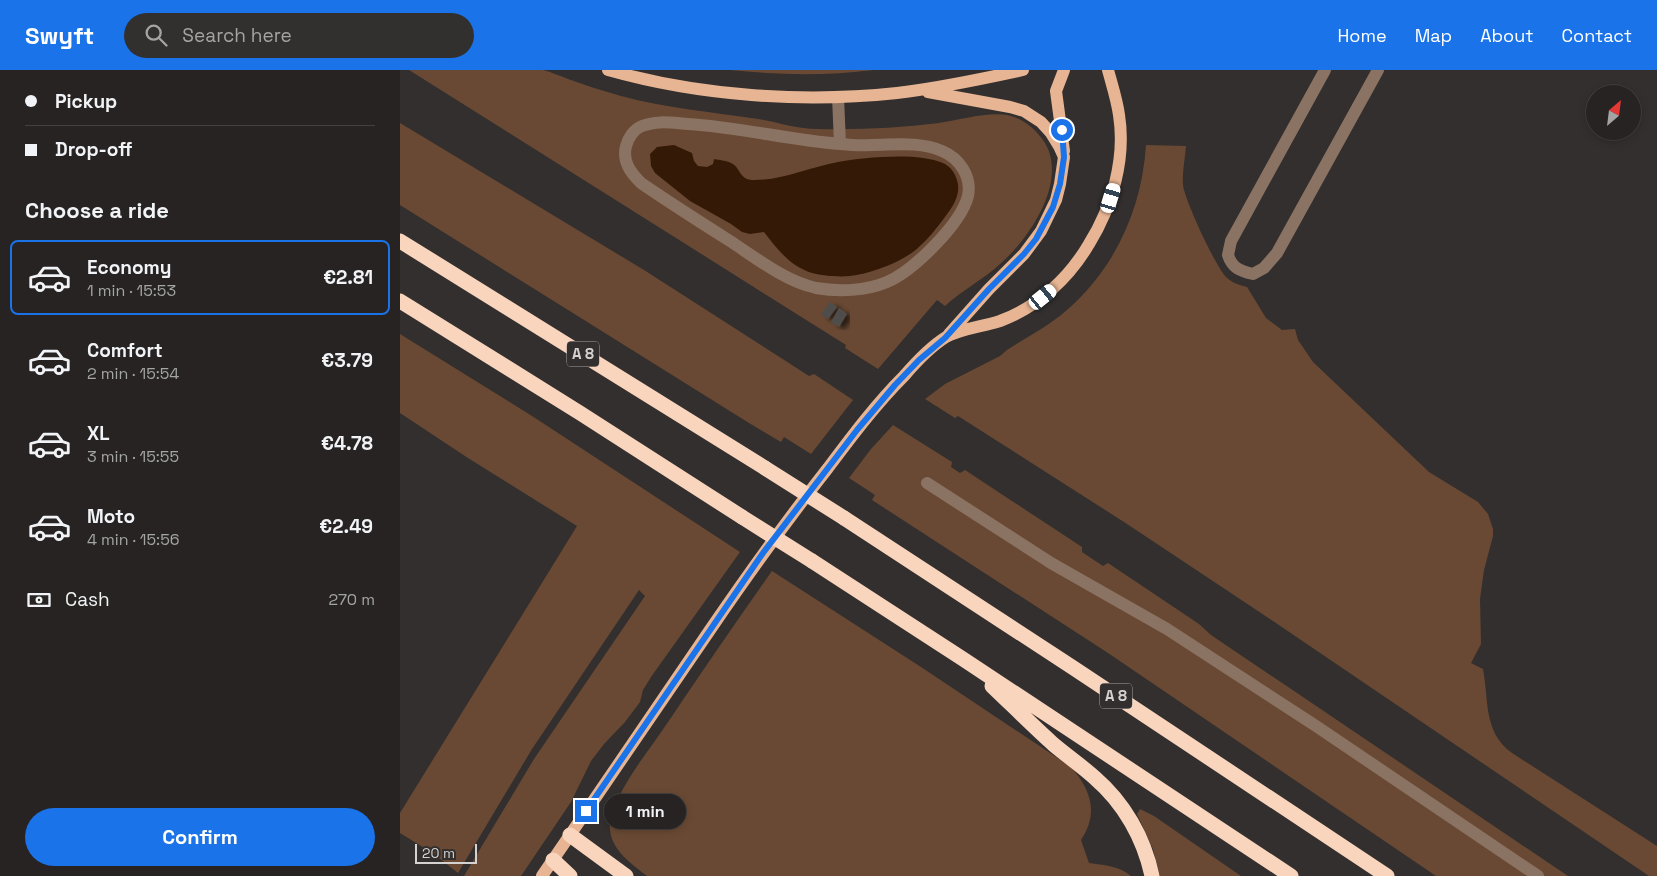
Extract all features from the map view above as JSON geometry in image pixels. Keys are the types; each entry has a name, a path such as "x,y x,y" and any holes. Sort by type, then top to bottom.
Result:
{"highway":[{"name":"A 8","path":"400,241 844,518 1387,876"},
{"path":"400,301 812,561 1291,876"},
{"path":"963,659 1053,744 1096,779 1112,795 1135,828 1145,850 1152,876"},
{"path":"570,835 626,876"},
{"path":"552,860 570,876"}],"main road":[{"path":"608,70 657,82 719,91 755,95 838,97 920,90 1023,70"},
{"path":"542,876 763,553 792,514 886,394 919,360 945,338 989,289 1024,254 1041,231 1056,200 1062,175 1063,141 1056,91 1064,70"},
{"path":"945,338 963,330 1002,320 1030,306 1061,281 1089,246 1111,198 1119,160 1119,114 1108,70"},
{"path":"920,90 1024,111 1041,122 1051,133 1064,157"}],"lane":[{"path":"1325,70 1231,241 1228,255 1234,267 1240,272 1253,274 1264,268 1277,253 1378,70"},
{"path":"838,97 840,144"},
{"path":"664,122 741,129 840,144 868,146 907,144 933,148 956,159 962,166 968,179 968,193 965,203 940,240 909,269 891,281 872,287 830,290 797,282 641,183 629,169 624,157 627,142 635,131 642,126 664,122"},
{"path":"927,483 1034,553 1167,629 1316,726 1538,876"}],"shaded area":[{"path":"409,70 543,70 601,90 638,100 810,129 893,127 939,123 982,115 1007,115 1024,122 1034,129 1045,143 1051,158 1052,175 1049,192 1033,225 1011,253 993,270 945,306 937,300 878,369 845,348 846,345"},
{"path":"730,70 874,70 802,74"},
{"path":"400,123 644,270 809,376 814,374 853,400 811,454 784,437 781,442 749,423 400,205"},
{"path":"674,145 692,153 694,161 698,166 707,167 713,164 714,159 726,161 736,166 745,178 752,180 774,178 827,164 876,157 891,156 933,160 943,163 952,170 958,186 957,197 937,228 922,244 905,257 877,270 858,275 821,275 804,270 791,262 764,232 750,234 742,232 690,201 655,173 651,166 650,154 657,147"},
{"path":"1146,145 1186,146 1183,171 1185,193 1208,247 1226,277 1238,285 1247,287 1266,318 1282,330 1295,329 1298,340 1313,362 1429,472 1478,502 1488,514 1493,529 1493,536 1484,570 1480,599 1481,644 1471,663 1483,669 1489,715 1496,735 1512,753 1657,846 1657,876 1649,876 1124,522 958,416 955,418 925,399 945,384 1000,356 1060,316 1084,293 1112,256 1132,214 1139,191"},
{"path":"400,334 532,416 740,552 651,677 643,690 640,702 591,761 571,802 521,876 464,876 534,759 645,596 639,590 532,749 458,873 434,854 400,833 400,813 577,526 400,413"},
{"path":"893,425 952,462 951,467 960,473 965,470 1082,547 1082,552 1103,566 1108,563 1199,624 1211,635 1568,876 1436,876 1108,653 872,500 875,495 849,478 871,449"},
{"path":"772,571 1071,767 1084,784 1090,802 1090,820 1081,840 1089,863 1117,868 1131,876 647,876 629,862 619,851 610,830 610,823 617,801 627,781"},
{"path":"1140,809 1154,816 1241,876 1160,876 1153,849 1137,814"}],"building":[{"path":"830,302 837,307 828,319 821,314"},
{"path":"839,308 847,314 839,327 831,322"}],"route":[{"path":"586,811 763,553 857,430 886,394 919,360 945,338 1036,239 1053,207 1060,184 1064,157 1062,130"}]}
